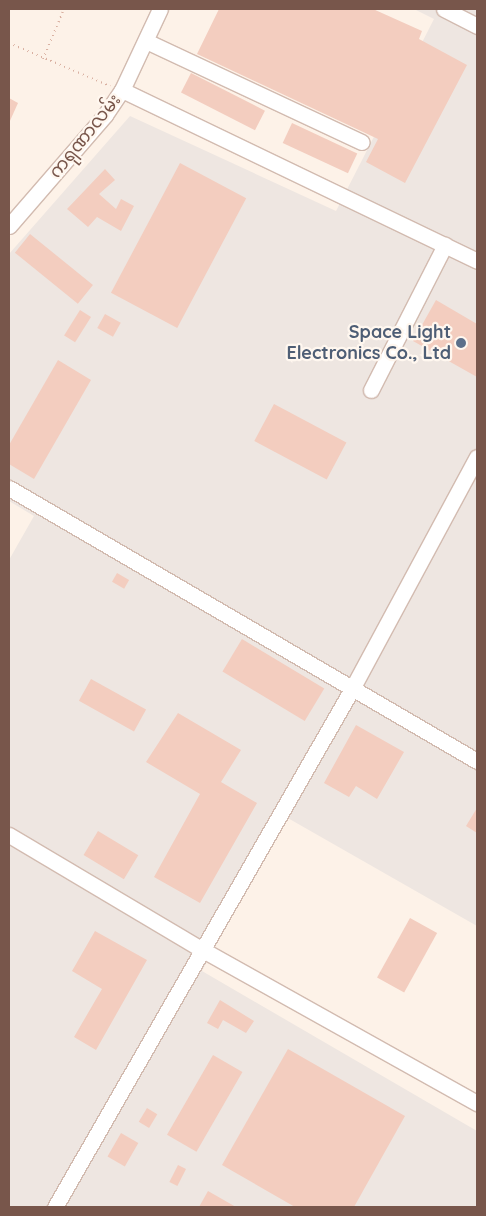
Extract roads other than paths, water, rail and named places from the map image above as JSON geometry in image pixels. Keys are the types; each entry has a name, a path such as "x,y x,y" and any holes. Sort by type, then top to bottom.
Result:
{"street":[{"name":"ကရုဏာလမ်း","path":"9,226 122,90 160,9"},
{"path":"444,9 477,26"},
{"path":"146,42 362,142"},
{"path":"122,90 477,262"},
{"path":"371,390 445,246"},
{"path":"55,1207 353,687 477,457"},
{"path":"9,488 477,760"},
{"path":"9,835 202,950 477,1103"}],"place":[{"name":"Space Light Electronics Co., Ltd","path":"461,343"}]}
